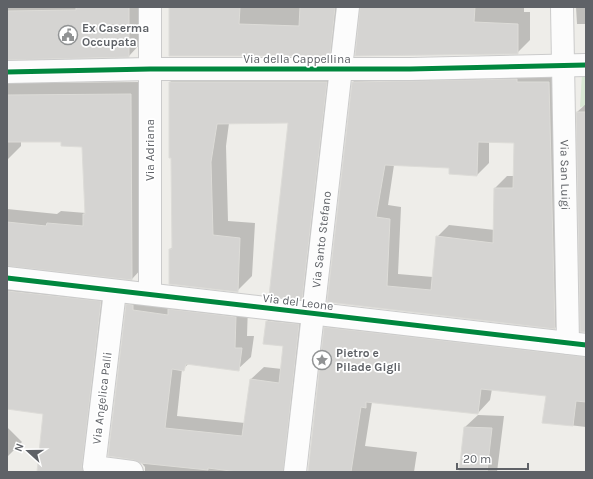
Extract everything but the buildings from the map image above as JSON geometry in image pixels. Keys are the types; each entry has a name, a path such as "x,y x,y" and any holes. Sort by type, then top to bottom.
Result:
{"street":[{"name":"Via Adriana","path":"150,7 150,294"},
{"name":"Via Santo Stefano","path":"295,472 348,7"},
{"name":"Via San Luigi","path":"562,7 562,66 577,344"},
{"name":"Via della Cappellina","path":"7,72 150,69 340,69 586,65"},
{"name":"Via del Leone","path":"7,278 577,344"},
{"name":"Via Angelica Palli","path":"115,291 94,467 132,472"}],"green space":[{"path":"582,74 586,74 586,106 580,107"}],"cycle path":[{"path":"7,72 150,69 410,69 586,65"},
{"path":"7,278 586,345"}],"place":[{"name":"Ex Caserma Occupata","path":"68,35"},
{"name":"Pietro e Pilade Gigli","path":"322,360"}]}
